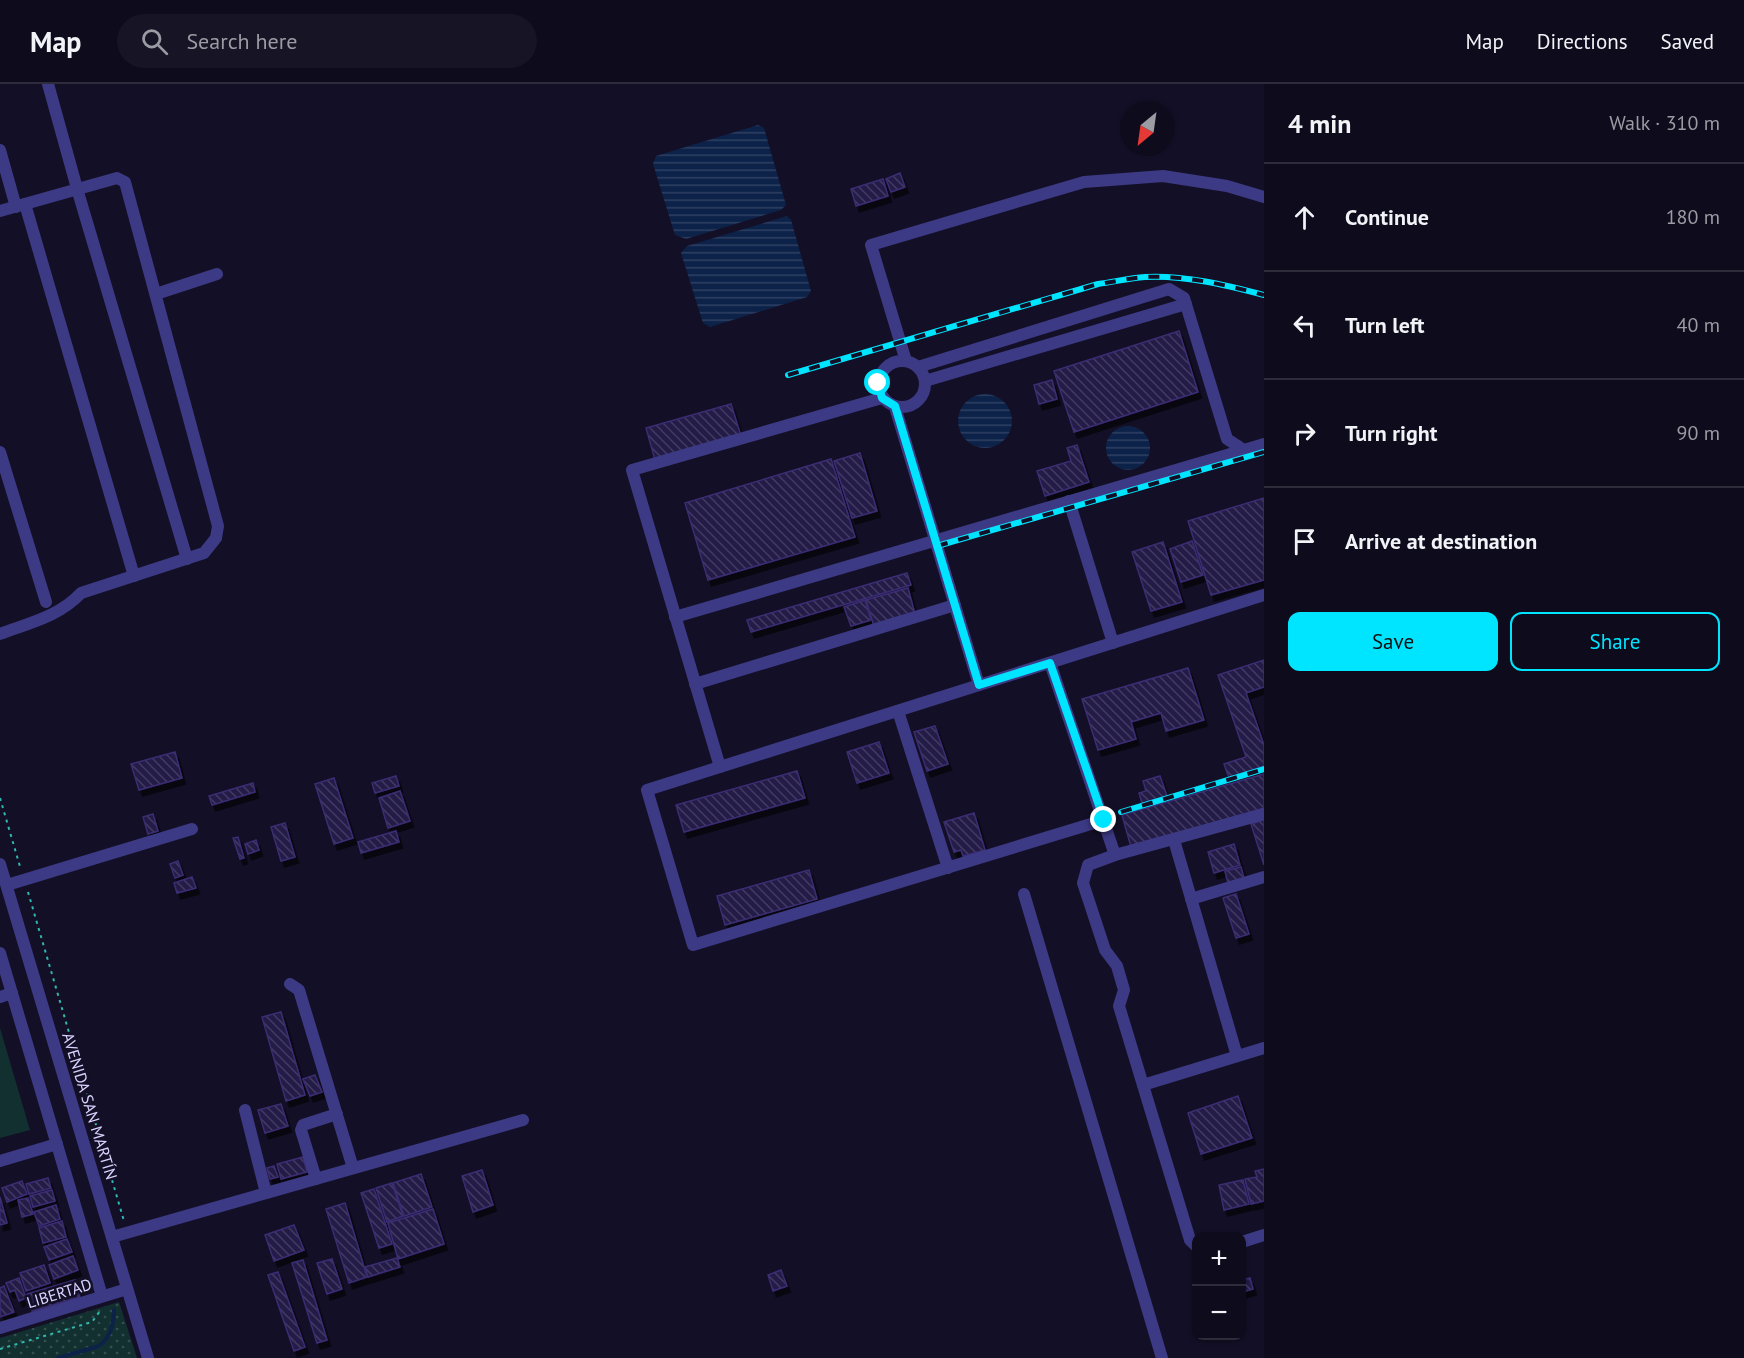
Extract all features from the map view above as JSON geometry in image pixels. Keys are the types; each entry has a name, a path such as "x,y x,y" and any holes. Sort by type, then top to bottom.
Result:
{"street":[{"path":"48,84 187,559"},
{"path":"0,150 20,206 134,576"},
{"path":"906,361 871,245 1084,182 1163,176 1227,186 1264,197"},
{"path":"0,211 117,178 125,182 218,526 216,538 204,553 81,593 57,613 0,634"},
{"path":"156,294 217,274"},
{"path":"918,367 1169,289 1184,298 1227,439 1244,450"},
{"path":"925,381 1186,304"},
{"path":"896,361 906,361 918,367 925,381 925,388 917,402 903,408 882,398 878,383 883,369 896,361"},
{"path":"720,767 632,470 882,398"},
{"path":"895,406 979,685"},
{"path":"675,616 1264,444"},
{"path":"0,452 46,602"},
{"path":"1069,501 1113,643"},
{"path":"1104,820 693,945 647,790 1264,595"},
{"path":"695,684 955,605"},
{"path":"1050,663 1115,855"},
{"path":"898,711 948,868"},
{"path":"1192,1242 1119,1006 1124,990 1117,966 1105,950 1083,883 1088,865 1115,855 1264,813"},
{"path":"7,885 192,828"},
{"path":"1174,840 1237,1056"},
{"name":"AVENIDA SAN MARTÍN","path":"0,864 147,1358"},
{"path":"1191,899 1264,877"},
{"path":"1024,894 1162,1358"},
{"path":"0,953 6,995 57,1144 103,1301"},
{"path":"290,984 299,990 353,1168"},
{"path":"1143,1085 1264,1048"},
{"path":"244,1110 266,1193"},
{"path":"316,1179 301,1130 303,1125 337,1114"},
{"path":"112,1237 523,1120"},
{"path":"0,1161 57,1144"},
{"path":"1246,1241 1264,1235"},
{"name":"LIBERTAD","path":"0,1328 103,1301 127,1289"}],"path":[{"path":"0,798 127,1233"},
{"path":"0,1349 92,1322 103,1301"}],"green space":[{"path":"0,1028 30,1130 0,1138"},
{"path":"119,1302 137,1358 0,1358 0,1338"}],"water":[{"path":"758,125 764,128 786,205 781,210 686,239 675,235 653,164 656,156"},
{"path":"787,216 791,220 811,291 807,297 710,327 703,323 681,253 687,246"},
{"path":"980,394 990,394 1004,402 1010,411 1012,421 1010,431 1004,440 990,448 980,448 963,436 958,426 958,416 970,399"},
{"path":"1128,426 1144,432 1150,448 1144,464 1128,470 1112,464 1106,448 1112,432"}],"building":[{"path":"900,173 905,187 891,192 886,179"},
{"path":"883,179 888,196 856,206 851,189"},
{"path":"1179,331 1198,392 1074,432 1054,371"},
{"path":"1052,380 1057,399 1039,404 1034,385"},
{"path":"731,404 741,436 655,460 646,428"},
{"path":"1077,445 1089,482 1045,496 1037,471 1071,461 1067,448"},
{"path":"860,453 877,511 852,518 834,461"},
{"path":"831,459 855,537 708,580 685,503"},
{"path":"1264,498 1264,580 1211,595 1188,521"},
{"path":"1192,541 1203,575 1181,582 1170,549"},
{"path":"1163,542 1182,602 1151,611 1132,552"},
{"path":"907,573 911,585 751,632 747,620"},
{"path":"908,588 915,614 874,626 866,600"},
{"path":"865,600 871,620 851,626 844,607"},
{"path":"1264,660 1264,687 1246,693 1264,745 1264,766 1229,778 1224,764 1246,757 1218,675"},
{"path":"1188,668 1204,720 1166,731 1161,713 1131,722 1136,739 1098,750 1082,699"},
{"path":"935,726 948,764 927,771 914,732"},
{"path":"879,742 889,773 857,783 847,752"},
{"path":"175,752 182,778 139,790 131,764"},
{"path":"797,771 805,798 684,832 676,805"},
{"path":"1264,774 1264,808 1131,847 1122,815"},
{"path":"396,776 399,786 375,793 372,783"},
{"path":"1160,776 1167,796 1142,803 1139,793 1146,791 1143,781"},
{"path":"334,778 353,838 334,844 315,784"},
{"path":"253,783 255,792 212,805 209,796"},
{"path":"400,791 410,821 388,828 379,798"},
{"path":"974,813 985,850 963,856 961,850 954,852 944,822"},
{"path":"153,814 158,831 148,834 143,817"},
{"path":"1264,820 1264,865 1251,824"},
{"path":"285,823 295,857 281,861 271,827"},
{"path":"396,831 399,842 361,853 358,842"},
{"path":"238,837 244,858 240,859 233,838"},
{"path":"256,840 259,850 248,854 245,844"},
{"path":"1234,844 1240,865 1214,873 1208,852"},
{"path":"178,861 183,875 175,878 170,864"},
{"path":"1241,867 1244,878 1228,883 1225,871"},
{"path":"809,870 817,899 725,925 717,896"},
{"path":"192,877 196,888 177,893 174,883"},
{"path":"1236,894 1249,934 1236,938 1223,898"},
{"path":"281,1012 305,1095 286,1101 262,1017"},
{"path":"315,1075 322,1092 310,1096 303,1079"},
{"path":"1238,1096 1252,1138 1201,1154 1188,1113"},
{"path":"281,1104 288,1126 265,1133 258,1110"},
{"path":"303,1157 307,1172 281,1179 277,1164"},
{"path":"274,1166 278,1177 270,1179 267,1168"},
{"path":"1264,1169 1264,1201 1251,1204 1245,1179 1257,1177 1255,1171"},
{"path":"482,1170 493,1205 473,1212 462,1176"},
{"path":"421,1174 432,1207 404,1216 393,1183"},
{"path":"48,1178 51,1188 29,1194 26,1184"},
{"path":"1243,1180 1249,1204 1224,1210 1219,1185"},
{"path":"22,1181 27,1194 7,1202 2,1188"},
{"path":"392,1183 403,1216 387,1222 376,1188"},
{"path":"374,1189 392,1244 379,1248 361,1193"},
{"path":"52,1190 55,1201 33,1207 30,1196"},
{"path":"0,1197 7,1223 0,1225"},
{"path":"28,1198 33,1214 22,1217 18,1200"},
{"path":"345,1203 367,1277 349,1283 326,1209"},
{"path":"56,1205 60,1219 39,1226 34,1212"},
{"path":"433,1209 444,1244 398,1259 388,1223"},
{"path":"62,1221 66,1237 43,1243 39,1228"},
{"path":"294,1225 304,1250 274,1261 265,1235"},
{"path":"67,1239 72,1252 49,1260 44,1247"},
{"path":"73,1256 78,1270 54,1279 49,1265"},
{"path":"397,1258 400,1267 368,1277 365,1267"},
{"path":"332,1259 342,1289 327,1294 317,1263"},
{"path":"303,1260 327,1340 317,1343 292,1263"},
{"path":"44,1265 50,1283 26,1291 20,1273"},
{"path":"781,1270 787,1286 773,1291 768,1275"},
{"path":"278,1272 305,1347 294,1351 268,1275"},
{"path":"19,1278 26,1298 19,1301 15,1290 10,1292 6,1283"},
{"path":"1250,1278 1253,1289 1246,1291 1246,1279"},
{"path":"75,1280 80,1297 32,1311 27,1294"},
{"path":"4,1286 14,1312 0,1317 0,1288"}],"waterway":[{"path":"58,1358 99,1346 111,1330 114,1310"}],"railway":[{"path":"788,375 1098,284 1133,278 1190,279 1264,295"},
{"path":"937,546 1264,452"},
{"path":"1121,812 1264,769"}],"route":[{"path":"878,383 882,398 895,406 979,685 1050,663 1104,820"}]}
